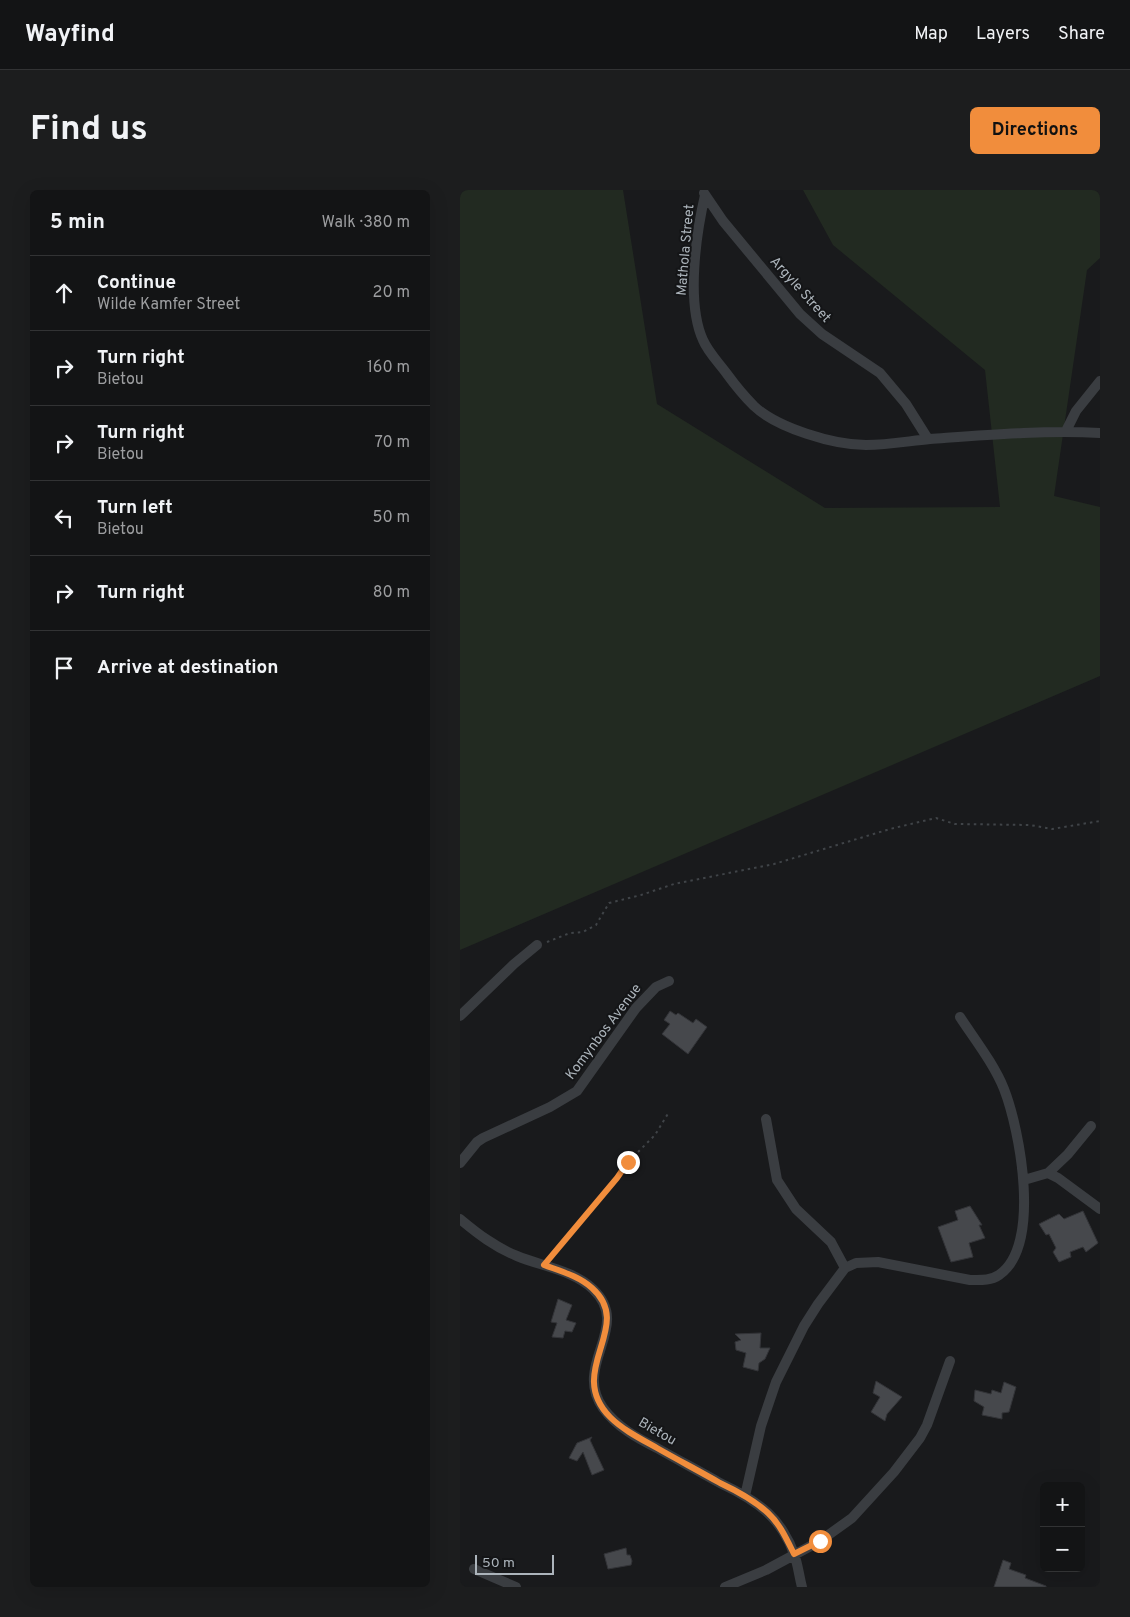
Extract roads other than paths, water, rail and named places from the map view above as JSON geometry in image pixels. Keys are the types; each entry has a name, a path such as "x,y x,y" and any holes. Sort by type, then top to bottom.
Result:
{"street":[{"name":"Mathola Street","path":"704,192 694,281 695,309 699,330 704,342 733,382 755,407 778,422 811,435 842,443 866,445 928,439 1066,431 1100,433"},
{"name":"Argyle Street","path":"704,192 723,221 800,314 822,334 880,373 892,384 928,439"},
{"path":"1066,431 1076,411 1100,381"},
{"path":"460,1016 514,964 537,945"},
{"name":"Komynbos Avenue","path":"460,1163 477,1142 483,1138 550,1107 577,1091 636,1008 656,987 669,981"},
{"path":"745,1496 761,1426 776,1382 804,1326 845,1268 856,1263 878,1262 970,1280 984,1280 998,1276 1007,1269 1013,1260 1018,1248 1022,1228 1024,1180 1021,1149 1003,1088 976,1040 960,1018"},
{"path":"766,1119 778,1180 796,1209 831,1242 845,1268"},
{"path":"1024,1180 1048,1173 1068,1154 1091,1126"},
{"path":"1048,1173 1058,1178 1100,1209"},
{"name":"Bietou","path":"460,1219 481,1237 505,1251 576,1278 591,1287 603,1302 608,1316 607,1328 593,1375 594,1390 599,1402 609,1416 619,1425 642,1440 745,1496 768,1512 776,1522 794,1554 802,1587"},
{"path":"725,1587 766,1570 820,1541 852,1518 894,1472 920,1438 927,1425 950,1360"},
{"path":"474,1569 516,1587"}]}
